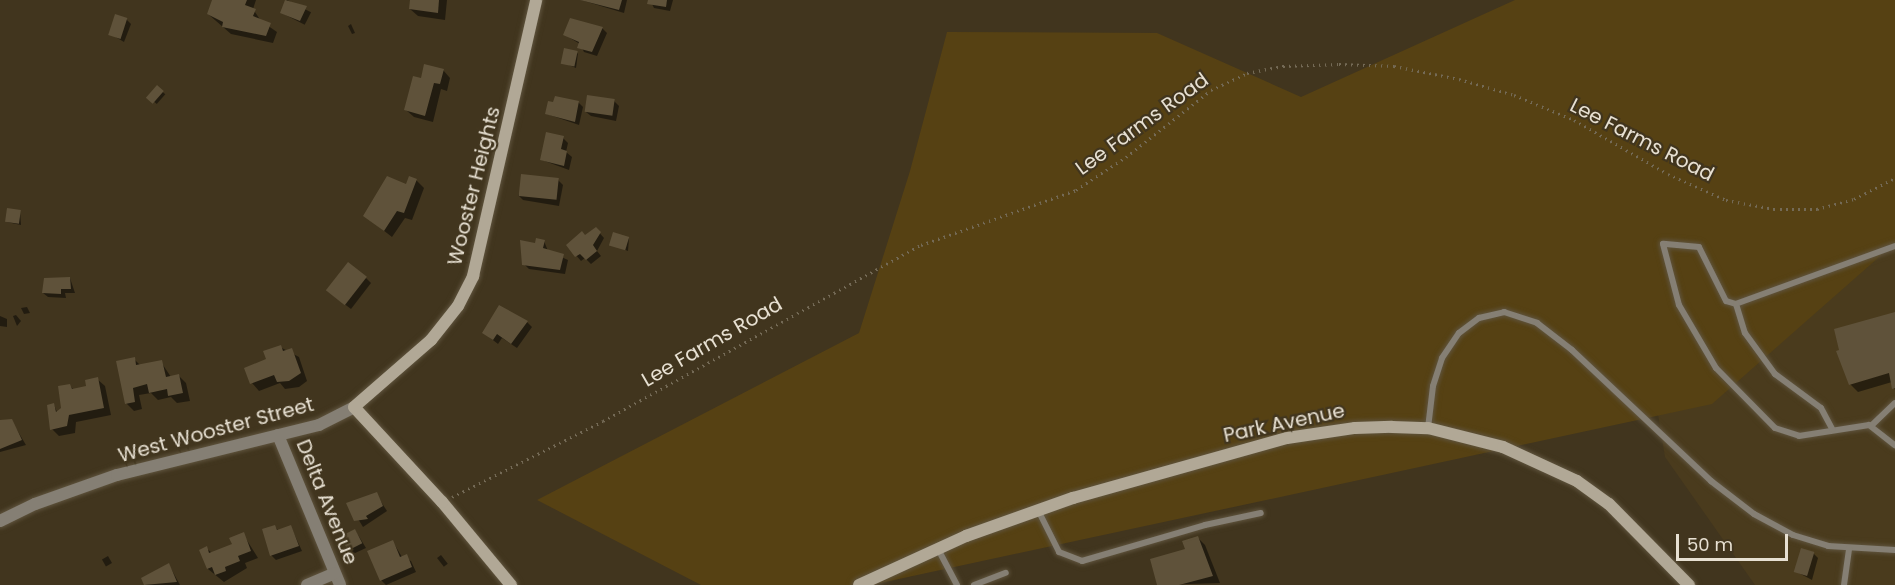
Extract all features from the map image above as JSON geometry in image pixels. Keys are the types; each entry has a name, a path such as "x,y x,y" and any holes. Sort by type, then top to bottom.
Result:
{"main road":[{"name":"Wooster Heights","path":"354,407 399,372 431,340 458,306 473,276 536,0"},
{"path":"354,407 442,502 511,585"},
{"name":"Park Avenue","path":"860,585 938,548 1038,510 1287,438 1354,428 1428,428 1503,447 1577,481 1617,512 1689,585"}],"street":[{"name":"West Wooster Street","path":"0,522 35,504 117,475 319,425 354,407"},
{"name":"Delta Avenue","path":"278,435 337,579"},
{"path":"307,585 337,579"}],"lane":[{"path":"1895,246 1736,304 1726,301 1700,247 1664,244 1679,305 1716,368 1775,428 1799,436 1832,429 1871,426 1895,403"},
{"path":"1736,304 1745,333 1775,374 1821,408 1832,429"},
{"path":"1428,428 1433,386 1442,358 1459,333 1479,318 1504,312 1537,323 1572,350 1711,481 1754,514 1793,535 1828,546 1895,550"},
{"path":"1871,426 1895,445"},
{"path":"1038,510 1059,552 1082,561 1205,525 1261,513"},
{"path":"938,548 956,585"},
{"path":"1844,585 1849,548"},
{"path":"975,585 1006,573"}],"path":[{"name":"Lee Farms Road","path":"442,502 603,421 921,245 1076,190 1126,157 1211,90 1247,73 1283,66 1339,64 1394,66 1459,79 1514,95 1574,120 1668,174 1726,200 1774,209 1817,209 1854,199 1895,178"}],"shaded area":[{"path":"1515,0 1895,0 1895,243 1712,404 871,585 701,585 537,500 859,333 910,171 947,32 1157,33 1301,97"},
{"path":"1625,212 1895,214 1895,585 1755,585 1665,457"}],"building":[{"path":"212,0 247,0 245,5 256,9 253,16 271,23 266,36 222,27 223,22 207,14"},
{"path":"285,0 307,6 300,21 280,13"},
{"path":"410,0 439,0 438,13 409,9"},
{"path":"580,0 622,0 619,10"},
{"path":"648,0 667,0 666,7 647,4"},
{"path":"115,14 127,18 121,39 108,35"},
{"path":"570,18 603,27 592,52 577,48 579,42 563,35"},
{"path":"564,48 578,51 574,67 561,64"},
{"path":"424,64 444,69 440,84 434,83 425,116 404,110 413,76 421,78"},
{"path":"157,85 164,91 153,104 146,98"},
{"path":"587,95 615,99 612,116 585,112"},
{"path":"555,96 579,101 575,122 545,114 548,101 553,102"},
{"path":"546,132 564,136 561,149 567,151 564,166 540,160"},
{"path":"521,174 559,178 556,200 519,196"},
{"path":"387,176 406,184 409,176 417,179 404,213 397,211 384,231 363,216"},
{"path":"7,208 21,210 19,224 5,222"},
{"path":"596,227 601,232 593,245 597,251 586,260 580,254 575,257 566,245 582,231 585,235"},
{"path":"613,232 629,237 625,250 609,245"},
{"path":"536,238 545,240 543,248 564,254 560,270 522,265 520,240 535,243"},
{"path":"348,262 367,277 345,305 326,290"},
{"path":"70,277 71,289 61,289 61,294 42,293 44,278"},
{"path":"499,305 528,321 511,344 497,334 493,340 482,333"},
{"path":"1895,312 1895,388 1892,389 1889,373 1849,385 1836,351 1839,350 1834,329"},
{"path":"281,345 283,351 292,348 301,373 289,381 277,382 274,375 250,384 244,368 266,359 263,351"},
{"path":"135,357 136,365 162,360 166,377 179,374 183,393 168,396 167,389 149,393 147,384 133,388 135,402 125,404 116,361"},
{"path":"98,377 104,408 69,415 67,426 50,430 47,405 54,403 56,412 61,408 58,386 70,384 72,389 86,386 85,380"},
{"path":"12,419 22,440 0,449 0,420"},
{"path":"377,492 383,506 366,516 368,519 354,521 346,503"},
{"path":"275,525 277,530 291,525 299,546 270,556 262,529"},
{"path":"355,529 362,543 348,551 341,536"},
{"path":"244,532 251,551 238,556 240,561 225,567 226,571 215,575 212,567 207,569 199,550 207,546 209,553 232,544 229,538"},
{"path":"1198,536 1213,576 1179,585 1157,585 1150,559 1185,549 1182,541"},
{"path":"393,540 400,557 407,554 412,567 380,581 367,551"},
{"path":"1801,548 1814,552 1807,576 1794,572"},
{"path":"169,563 177,582 144,585 141,578"}]}
